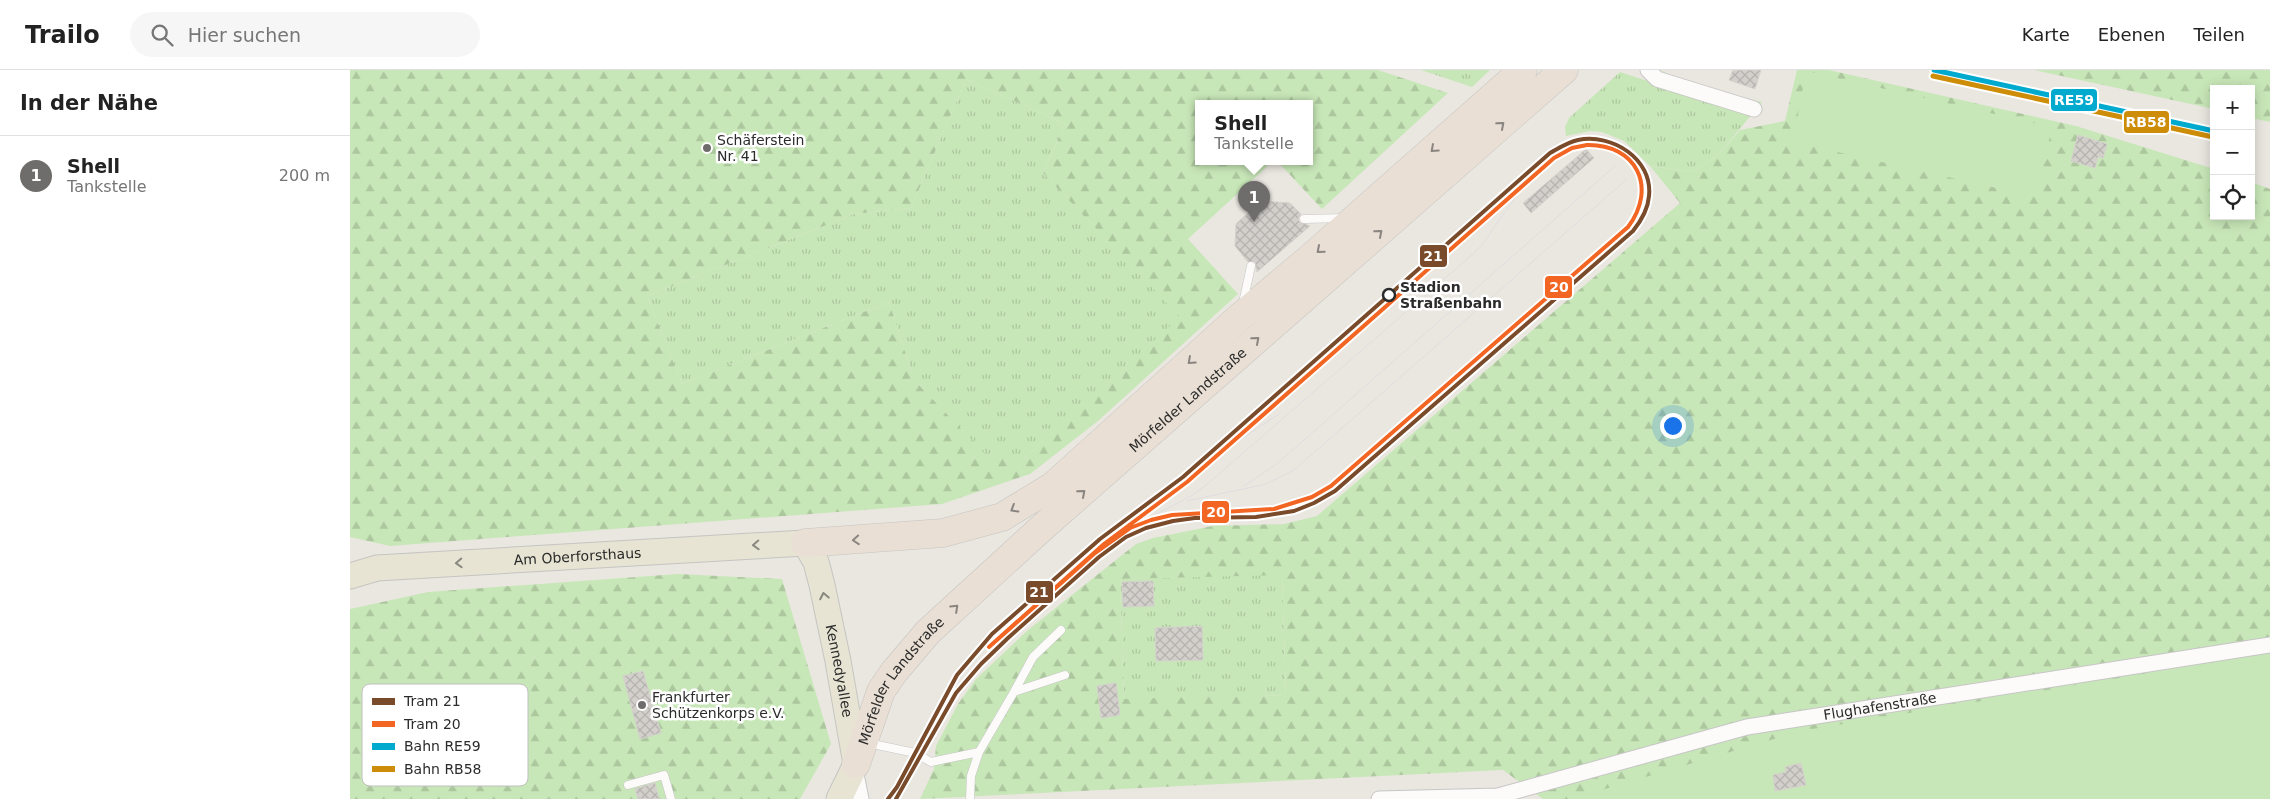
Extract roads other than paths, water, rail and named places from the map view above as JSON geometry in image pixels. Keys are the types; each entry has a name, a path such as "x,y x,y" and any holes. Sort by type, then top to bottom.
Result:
{"highway":[{"name":"Mörfelder Landstraße","path":"805,543 943,534 1002,517 1053,486 1240,316 1356,218 1523,70"},
{"name":"Mörfelder Landstraße","path":"858,758 881,692 894,672 928,632 1045,525 1564,70"}],"main road":[{"name":"Kennedyallee","path":"805,543 816,562 822,585 858,758"},
{"name":"Am Oberforsthaus","path":"350,576 377,568 805,543"},
{"path":"840,799 858,758"}],"street":[{"path":"1648,70 1658,79 1754,109"},
{"name":"Flughafenstraße","path":"1379,799 1499,798 1747,727 2270,645"},
{"path":"858,758 861,799"}],"lane":[{"path":"1304,219 1356,218"},
{"path":"1240,316 1252,266"},
{"path":"970,799 971,776 979,752 1033,657 1061,630"},
{"path":"1014,692 1065,675"},
{"path":"858,758 915,753 932,762 979,752"},
{"path":"628,785 664,775 671,799"}],"tram line":[{"name":"21","path":"888,799 897,787 957,675 992,634 1100,539 1183,477 1550,153 1571,142 1591,139 1616,145 1637,160 1644,171 1648,183 1649,196 1644,215 1633,231 1335,491 1314,503 1294,511 1256,517 1195,518 1173,521 1146,528 1126,537 1099,557 981,664 956,693 896,799"},
{"name":"20","path":"1587,145 1604,147 1618,152 1629,160 1637,171 1641,183 1641,197 1637,212 1628,227 1331,486 1312,497 1274,509 1172,515 1130,528 1095,553 989,647 1104,544 1187,482 1554,158 1572,148 1587,145"},
{"path":"1003,624 1035,605 1115,536 1191,496 1206,485 1473,254 1482,245 1540,162"},
{"path":"1244,486 1278,463 1615,166"},
{"path":"1187,501 1266,484 1294,470 1626,180"},
{"path":"1183,477 1279,414"},
{"path":"1026,622 1038,606"}],"rail line":[{"name":"RE59","path":"1934,70 2210,130"},
{"name":"RB58","path":"1933,76 2210,136"}],"place":[{"name":"Schäferstein Nr. 41","path":"707,148"},
{"name":"Shell","path":"1254,222"},
{"name":"Stadion Straßenbahn","path":"1389,295"},
{"name":"Frankfurter Schützenkorps e.V.","path":"642,705"}]}
